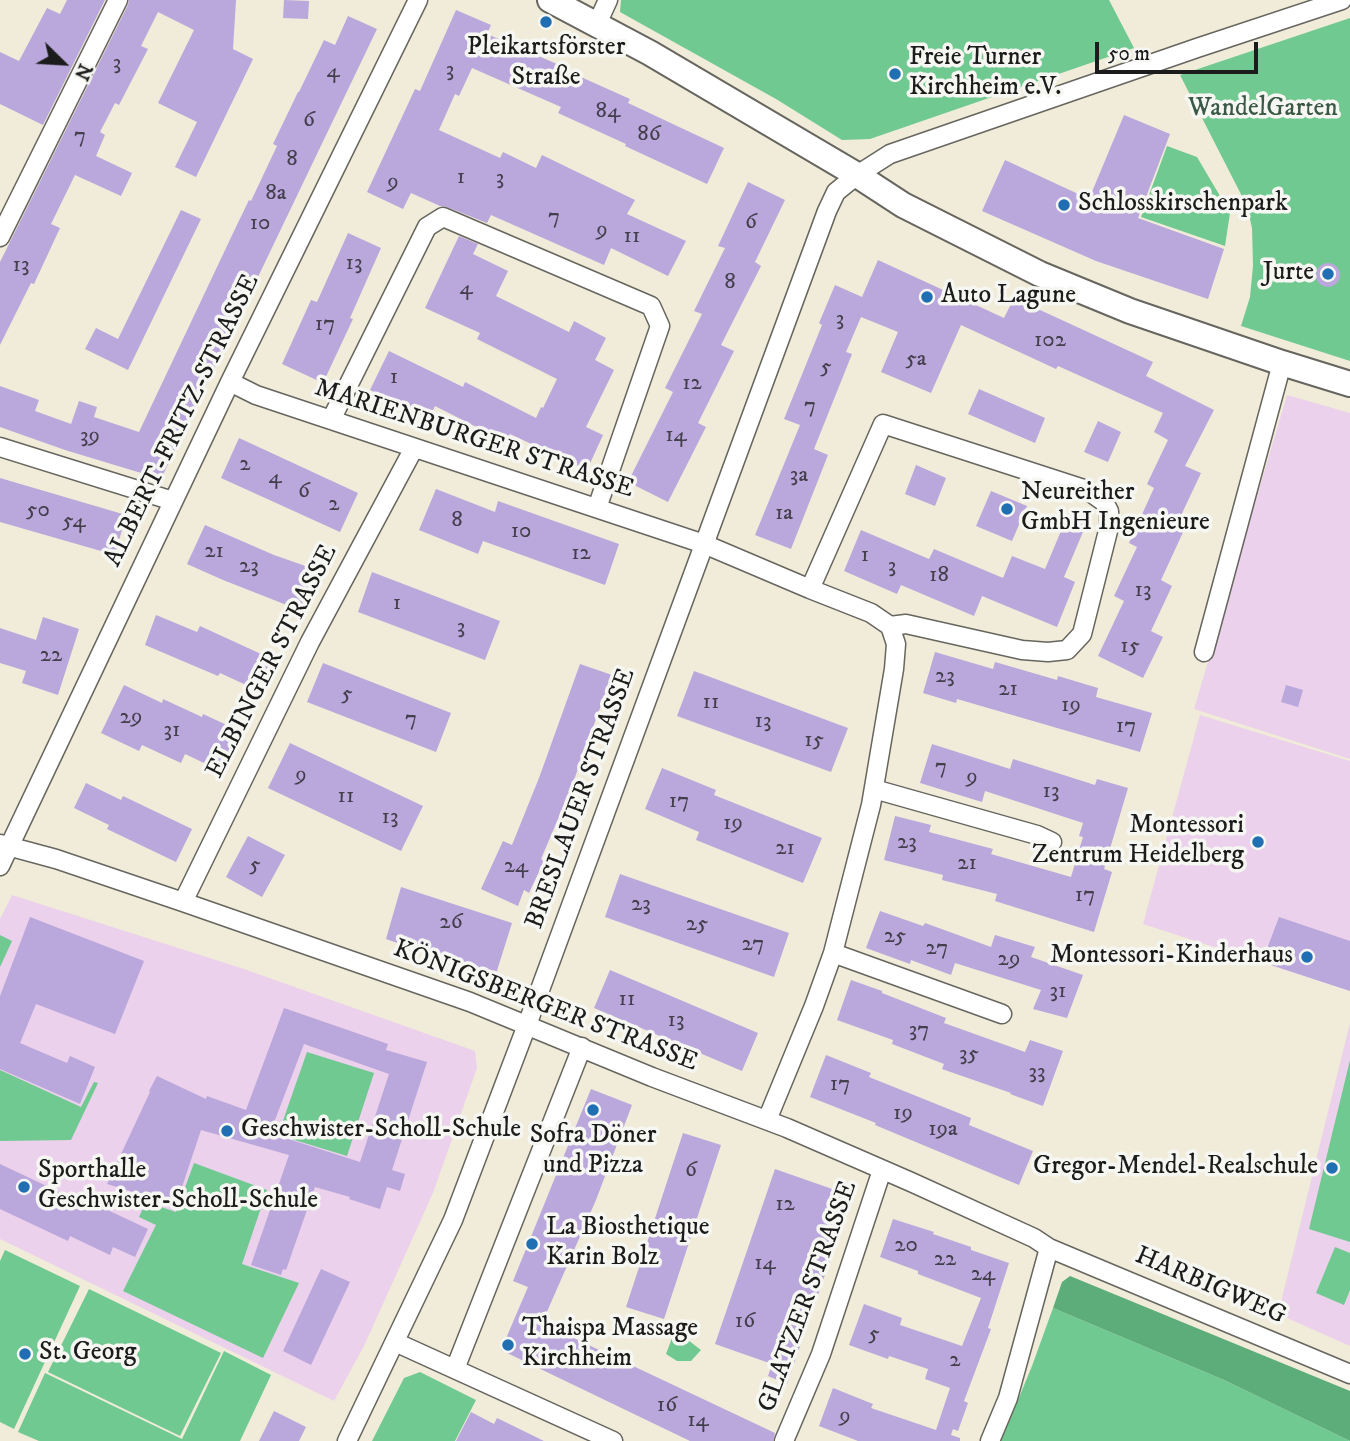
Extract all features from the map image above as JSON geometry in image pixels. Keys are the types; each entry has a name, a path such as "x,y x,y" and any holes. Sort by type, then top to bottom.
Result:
{"street":[{"path":"0,237 118,0"},
{"name":"ALBERT-FRITZ-STRASSE","path":"0,866 5,845 418,0"},
{"path":"550,0 650,53 903,205 1040,274 1130,311 1350,384"},
{"path":"597,24 608,0"},
{"name":"BRESLAUER STRASSE","path":"347,1441 453,1220 836,192 890,154 1342,0"},
{"path":"331,420 427,227 443,217 651,306 660,326 597,509"},
{"path":"1204,652 1282,363"},
{"name":"MARIENBURGER STRASSE","path":"230,382 256,396 704,544 871,613 890,626"},
{"path":"767,1121 833,953 874,789 894,669 896,644 890,626 906,624 1022,650 1067,650 1082,634 1109,527 1109,511 1104,502 1087,490 883,424 810,589"},
{"path":"0,447 173,501"},
{"name":"ELBINGER STRASSE","path":"183,902 310,642 415,449"},
{"path":"874,789 1037,835 1052,842"},
{"name":"KÖNIGSBERGER STRASSE","path":"5,845 56,859 470,1002 767,1121 1022,1233 1049,1248"},
{"path":"833,953 1002,1014"},
{"path":"454,1369 582,1047"},
{"name":"GLATZER STRASSE","path":"784,1441 821,1354 882,1170"},
{"path":"990,1441 1007,1398 1049,1248"},
{"name":"HARBIGWEG","path":"1049,1248 1350,1374"},
{"path":"395,1342 613,1441"}],"shaded area":[{"path":"1287,395 1350,413 1350,759 1194,709"},
{"name":"Montessori Zentrum Heidelberg","path":"1200,715 1350,761 1350,991 1143,924"},
{"name":"Geschwister-Scholl-Schule","path":"12,895 244,969 475,1051 477,1068 433,1193 364,1346 334,1401 0,1239 0,919"},
{"name":"Gregor-Mendel-Realschule","path":"1350,1023 1350,1346 1278,1314"}],"green space":[{"name":"Freie Turner Kirchheim e.V.","path":"621,0 1109,0 1134,48 870,139 842,140 776,99 620,12"},
{"name":"WandelGarten","path":"1350,18 1350,361 1241,326 1250,297 1253,266 1252,228 1247,206 1180,75"},
{"path":"1167,146 1197,157 1230,213 1225,246 1141,217"},
{"path":"0,935 12,941 0,967"},
{"path":"307,1052 374,1073 347,1156 278,1135"},
{"path":"1350,1060 1350,1242 1309,1229"},
{"path":"0,1070 81,1107 94,1082 98,1083 71,1140 0,1141"},
{"path":"194,1163 267,1190 242,1264 299,1283 263,1358 123,1291 156,1225 139,1217 146,1202 176,1212"},
{"path":"1335,1247 1350,1253 1350,1290 1344,1305 1316,1293"},
{"name":"St. Georg","path":"5,1250 80,1286 14,1429 0,1422 0,1261"},
{"path":"1070,1276 1350,1391 1350,1441 1224,1380 1053,1308 1062,1282"},
{"path":"89,1289 221,1353 180,1436 48,1372"},
{"path":"1053,1308 1224,1380 1350,1441 1001,1441"},
{"path":"675,1330 701,1350 691,1361 677,1361 666,1354"},
{"path":"224,1351 271,1375 240,1441 39,1441 18,1432 45,1373 182,1439"},
{"path":"420,1372 476,1400 455,1441 372,1441 404,1378"}],"building":[{"path":"67,0 105,0 43,125 0,104 0,52 19,61 47,8 60,14"},
{"path":"129,0 236,0 233,49 253,59 196,177 175,167 197,122 158,103 194,30 158,12 141,46 148,49 119,105 115,103 100,132 105,135 96,156 132,173 121,196 75,175 51,224 60,228 34,284 31,283 0,345 0,262"},
{"path":"284,0 309,1 308,19 283,18"},
{"path":"456,10 491,25 487,34 564,67 563,69 630,99 628,103 724,148 707,184 558,113 561,107 472,68 459,96 455,94 439,130 500,158 503,152 536,168 542,155 635,200 627,214 686,241 668,276 611,248 604,265 491,215 487,223 411,193 403,209 367,192 415,89 420,91"},
{"path":"348,16 377,29 161,479 0,427 0,386 39,400 35,411 71,424 79,401 97,407 94,417 139,432 277,146 273,144 324,40 335,45"},
{"name":"Schlosskirschenpark","path":"1124,115 1170,134 1138,218 1224,249 1208,299 1096,261 982,211 1005,160 1089,199"},
{"path":"748,182 785,200 755,262 761,266 721,345 734,351 698,423 706,427 668,502 628,482 673,392 665,388 702,314 694,311 725,248 718,246"},
{"path":"181,210 201,219 128,370 85,349 96,328 118,339"},
{"path":"348,233 381,248 350,318 353,319 323,383 282,364 311,300 317,302"},
{"path":"459,236 478,244 473,254 508,271 496,296 569,332 574,321 606,338 595,360 614,370 586,427 603,435 587,470 510,434 506,442 435,406 429,419 370,390 389,351 463,387 465,382 536,418 541,407 543,408 557,379 477,339 480,333 425,308"},
{"path":"878,260 1004,318 1014,298 1153,362 1146,376 1214,410 1185,466 1201,473 1177,524 1185,528 1161,580 1172,586 1151,631 1163,637 1143,678 1098,656 1124,601 1114,596 1137,547 1129,543 1154,488 1147,484 1168,440 1154,432 1163,413 1058,366 1056,369 961,325 931,393 881,372 898,332 861,317 846,352 852,354 814,449 828,455 791,549 755,535 800,425 784,419 835,285 862,297"},
{"name":"Jurte","path":"1328,263 1337,266 1340,275 1337,284 1328,287 1319,284 1316,275 1319,266"},
{"path":"979,389 1045,418 1035,443 968,414"},
{"path":"1098,421 1121,432 1108,462 1084,452"},
{"path":"239,438 358,493 340,532 221,478"},
{"path":"916,465 946,478 935,506 905,494"},
{"path":"0,478 126,515 115,555 0,522"},
{"path":"436,489 495,512 498,501 619,544 605,585 483,541 478,554 419,530"},
{"path":"991,491 1027,506 1012,541 976,526"},
{"path":"1069,512 1088,520 1064,577 1075,582 1057,627 982,596 974,616 901,585 897,594 844,571 861,530 929,559 934,549 1003,578 1012,556 1045,569"},
{"path":"205,525 274,555 317,570 302,611 187,564"},
{"path":"372,572 500,621 485,660 358,612"},
{"path":"156,615 197,632 200,626 272,659 257,690 145,645"},
{"path":"43,617 79,629 58,695 22,683 26,671 0,663 0,628 36,640"},
{"path":"935,652 993,669 995,662 1057,680 1058,676 1098,688 1096,697 1152,713 1140,752 957,699 956,703 923,693"},
{"path":"323,663 451,713 436,752 307,702"},
{"path":"580,664 612,675 570,791 541,859 544,861 529,893 524,890 518,906 481,889 503,841 512,845"},
{"path":"694,671 848,728 831,772 677,716"},
{"path":"124,685 162,703 163,699 242,732 223,772 185,754 181,763 142,745 139,751 101,733"},
{"path":"1286,685 1303,690 1298,707 1281,702"},
{"path":"290,743 423,806 401,851 268,788"},
{"path":"932,744 1010,769 1013,759 1095,785 1097,779 1128,788 1104,869 1112,872 1094,932 995,901 997,894 942,880 943,875 884,860 895,816 931,825 929,832 993,849 991,854 1071,877 1083,837 1079,836 1083,823 985,791 982,802 920,783"},
{"path":"662,768 716,790 714,795 822,838 803,883 696,840 699,832 645,809"},
{"path":"86,783 121,800 123,796 192,829 176,862 107,829 109,825 74,808"},
{"path":"248,836 285,855 262,897 226,877"},
{"path":"620,874 789,933 774,977 605,917"},
{"path":"401,887 512,923 495,977 386,939"},
{"path":"880,911 923,926 925,923 991,947 995,935 1035,947 1031,957 1083,975 1067,1018 1033,1009 1041,990 955,963 951,975 911,960 910,964 866,948"},
{"path":"30,917 144,961 115,1034 36,1004 20,1043 67,1063 70,1056 95,1067 80,1104 0,1069 0,996"},
{"name":"Montessori-Kinderhaus","path":"1279,917 1350,941 1350,991 1262,962"},
{"path":"610,970 758,1033 742,1071 594,1008"},
{"path":"851,980 946,1018 944,1023 1025,1052 1030,1040 1063,1051 1043,1106 942,1069 944,1064 892,1044 893,1040 837,1020"},
{"path":"284,1008 388,1044 386,1050 427,1062 392,1170 405,1174 400,1191 387,1187 380,1209 315,1187 286,1270 283,1269 281,1275 251,1265 289,1155 201,1130 176,1205 107,1184 157,1076 206,1099 207,1096 246,1110","holes":["304,1044 389,1074 360,1162 270,1133"]},
{"path":"826,1055 871,1073 869,1077 971,1118 969,1125 1033,1151 1019,1185 810,1097"},
{"path":"591,1089 632,1105 596,1200 542,1323 775,1433 773,1441 690,1441 501,1350 528,1287 513,1281"},
{"path":"683,1133 721,1145 664,1319 626,1307"},
{"name":"Sporthalle Geschwister-Scholl-Schule","path":"0,1164 95,1209 97,1205 148,1229 135,1257 113,1247 110,1255 70,1236 68,1241 0,1209"},
{"path":"775,1169 853,1194 787,1384 768,1376 772,1364 715,1344"},
{"path":"893,1219 934,1232 933,1234 971,1247 971,1250 1009,1263 988,1328 991,1329 964,1401 968,1403 958,1431 953,1429 951,1435 960,1438 960,1441 858,1441 819,1426 833,1388 873,1404 871,1408 936,1430 950,1388 925,1379 928,1369 849,1345 864,1304 902,1318 900,1325 962,1346 981,1298 880,1257"},
{"path":"321,1269 350,1282 311,1365 283,1351"},
{"path":"274,1411 306,1427 299,1441 259,1441"},
{"path":"471,1412 494,1424 497,1418 544,1441 456,1441"}],"place":[{"name":"Pleikartsförster Straße","path":"546,22"},
{"name":"Freie Turner Kirchheim e.V.","path":"895,74"},
{"name":"Schlosskirschenpark","path":"1064,205"},
{"name":"Jurte","path":"1328,274"},
{"name":"Auto Lagune","path":"927,297"},
{"name":"Neureither GmbH Ingenieure","path":"1007,509"},
{"name":"Montessori Zentrum Heidelberg","path":"1258,842"},
{"name":"Montessori-Kinderhaus","path":"1307,957"},
{"name":"Sofra Döner und Pizza","path":"593,1110"},
{"name":"Geschwister-Scholl-Schule","path":"227,1131"},
{"name":"Gregor-Mendel-Realschule","path":"1332,1168"},
{"name":"Sporthalle Geschwister-Scholl-Schule","path":"24,1187"},
{"name":"La Biosthetique Karin Bolz","path":"532,1244"},
{"name":"Thaispa Massage Kirchheim","path":"508,1345"},
{"name":"St. Georg","path":"25,1354"}]}
